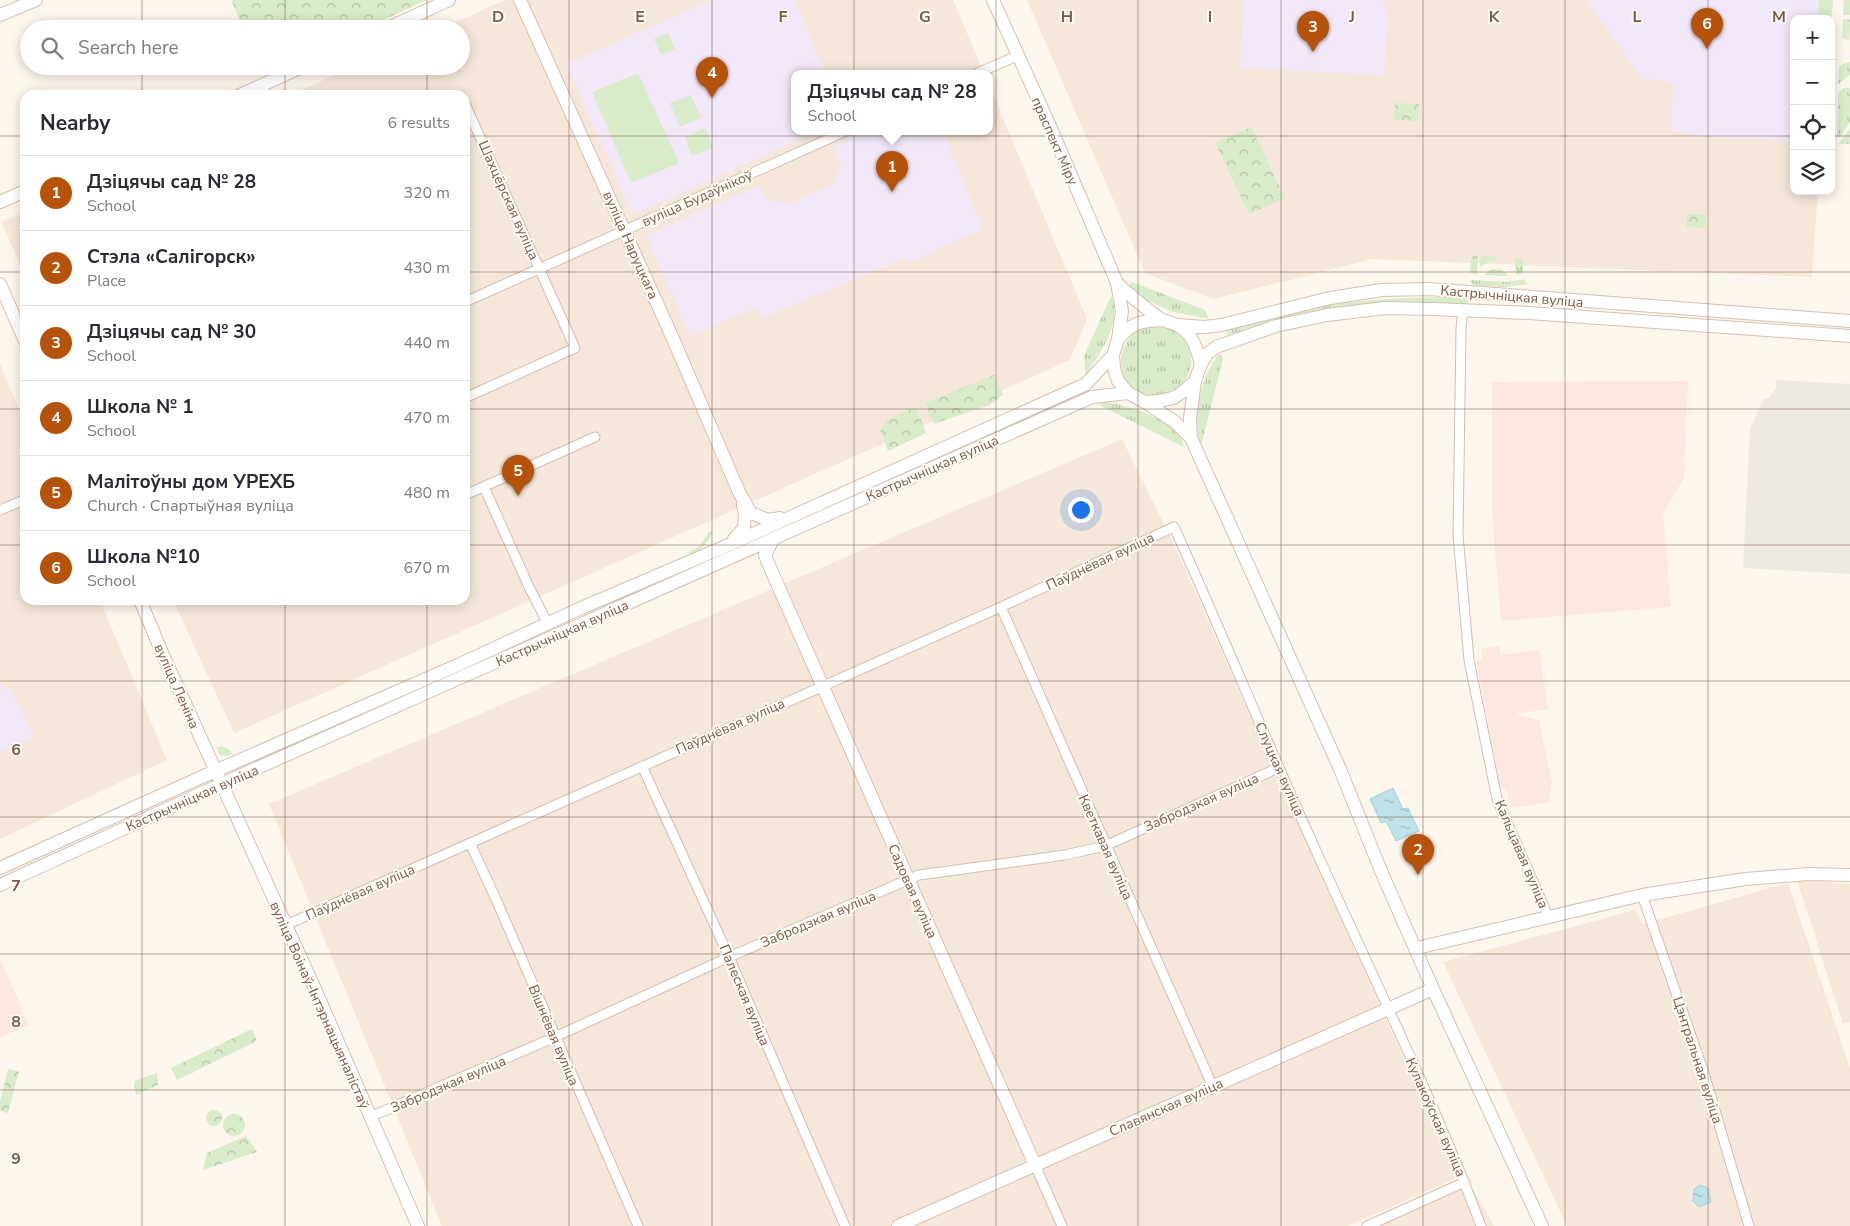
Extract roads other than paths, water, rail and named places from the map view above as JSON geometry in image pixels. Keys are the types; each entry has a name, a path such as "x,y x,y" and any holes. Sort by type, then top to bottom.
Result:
{"main road":[{"path":"0,15 36,0"},
{"path":"405,20 448,0"},
{"name":"вуліца Наруцкага","path":"520,0 674,340 739,492"},
{"name":"праспект Міру","path":"993,0 1050,126 1117,283"},
{"path":"264,90 289,75"},
{"path":"0,202 20,193"},
{"path":"1117,283 1138,303 1162,320"},
{"path":"1117,283 1122,311 1118,339 1113,356 1118,381 1128,393 1175,422 1191,438 1340,769 1381,871 1417,948 1433,989 1542,1226"},
{"path":"0,284 20,330"},
{"name":"Кастрычніцкая вуліца","path":"1178,325 1205,327 1221,325 1330,298 1382,290 1429,289 1850,321"},
{"name":"Кастрычніцкая вуліца","path":"1201,364 1207,354 1216,347 1276,326 1327,315 1385,308 1463,310 1850,336"},
{"path":"1118,339 1129,327 1142,320 1162,320 1178,325 1190,335 1201,364 1195,381 1190,418 1191,438"},
{"name":"Кастрычніцкая вуліца","path":"0,868 215,771 724,547 1086,384 1113,356"},
{"path":"1145,402 1164,401 1178,397 1195,381"},
{"name":"Кастрычніцкая вуліца","path":"0,885 1092,397 1128,393"},
{"path":"739,492 751,513 768,520 788,517"},
{"path":"724,547 738,536 744,528 745,516 739,492"},
{"path":"746,550 765,555 773,539"},
{"name":"Садовая вуліца","path":"765,555 1035,1165"},
{"name":"вуліца Леніна","path":"142,605 221,785"},
{"name":"вуліца Воінаў-Інтэрнацыяналістаў","path":"221,785 286,926 418,1226"},
{"path":"1548,916 1642,895 1746,879 1808,874 1850,875"},
{"name":"Кальцавая вуліца","path":"1417,948 1548,916"},
{"name":"Славянская вуліца","path":"898,1226 1433,989"}],"street":[{"path":"985,70 1017,56"},
{"name":"Шахцёрская вуліца","path":"470,115 575,348 470,396"},
{"name":"вуліца Будаўнікоў","path":"470,300 837,135"},
{"name":"Кастрычніцкая вуліца","path":"1463,310 1461,329 1458,535 1469,660"},
{"path":"470,493 595,437"},
{"path":"484,486 529,587 548,624"},
{"path":"0,510 20,502"},
{"name":"Паўднёвая вуліца","path":"286,926 1174,528"},
{"name":"Слуцкая вуліца","path":"1174,528 1220,630 1278,768 1388,1009"},
{"name":"Кветкавая вуліца","path":"1000,607 1213,1087"},
{"name":"Кальцавая вуліца","path":"1469,660 1497,799 1548,916"},
{"name":"Палеская вуліца","path":"642,766 729,957 845,1226"},
{"name":"Забродзкая вуліца","path":"370,1117 554,1038 729,957 919,874 1065,855 1105,846 1278,768"},
{"name":"Вішнёвая вуліца","path":"470,844 495,897 554,1038 638,1226"},
{"name":"Цэнтральная вуліца","path":"1642,895 1704,1073 1749,1226"},
{"name":"Кулакоўская вуліца","path":"1367,1226 1466,1186 1388,1009"},
{"name":"Садовая вуліца","path":"1035,1165 1062,1226"},
{"path":"1466,1186 1481,1226"}],"water":[{"path":"1393,788 1403,809 1408,808 1419,831 1396,841 1386,821 1381,823 1370,799"},
{"path":"1700,1185 1708,1188 1711,1202 1699,1207 1693,1201 1694,1189"}],"place":[{"name":"Школа №10","path":"1707,49"},
{"name":"Дзіцячы сад № 30","path":"1313,52"},
{"name":"Школа № 1","path":"712,98"},
{"name":"Дзіцячы сад № 28","path":"892,192"},
{"name":"Малітоўны дом УРЕХБ","path":"518,496"},
{"name":"Стэла «Салігорск»","path":"1418,875"}]}
